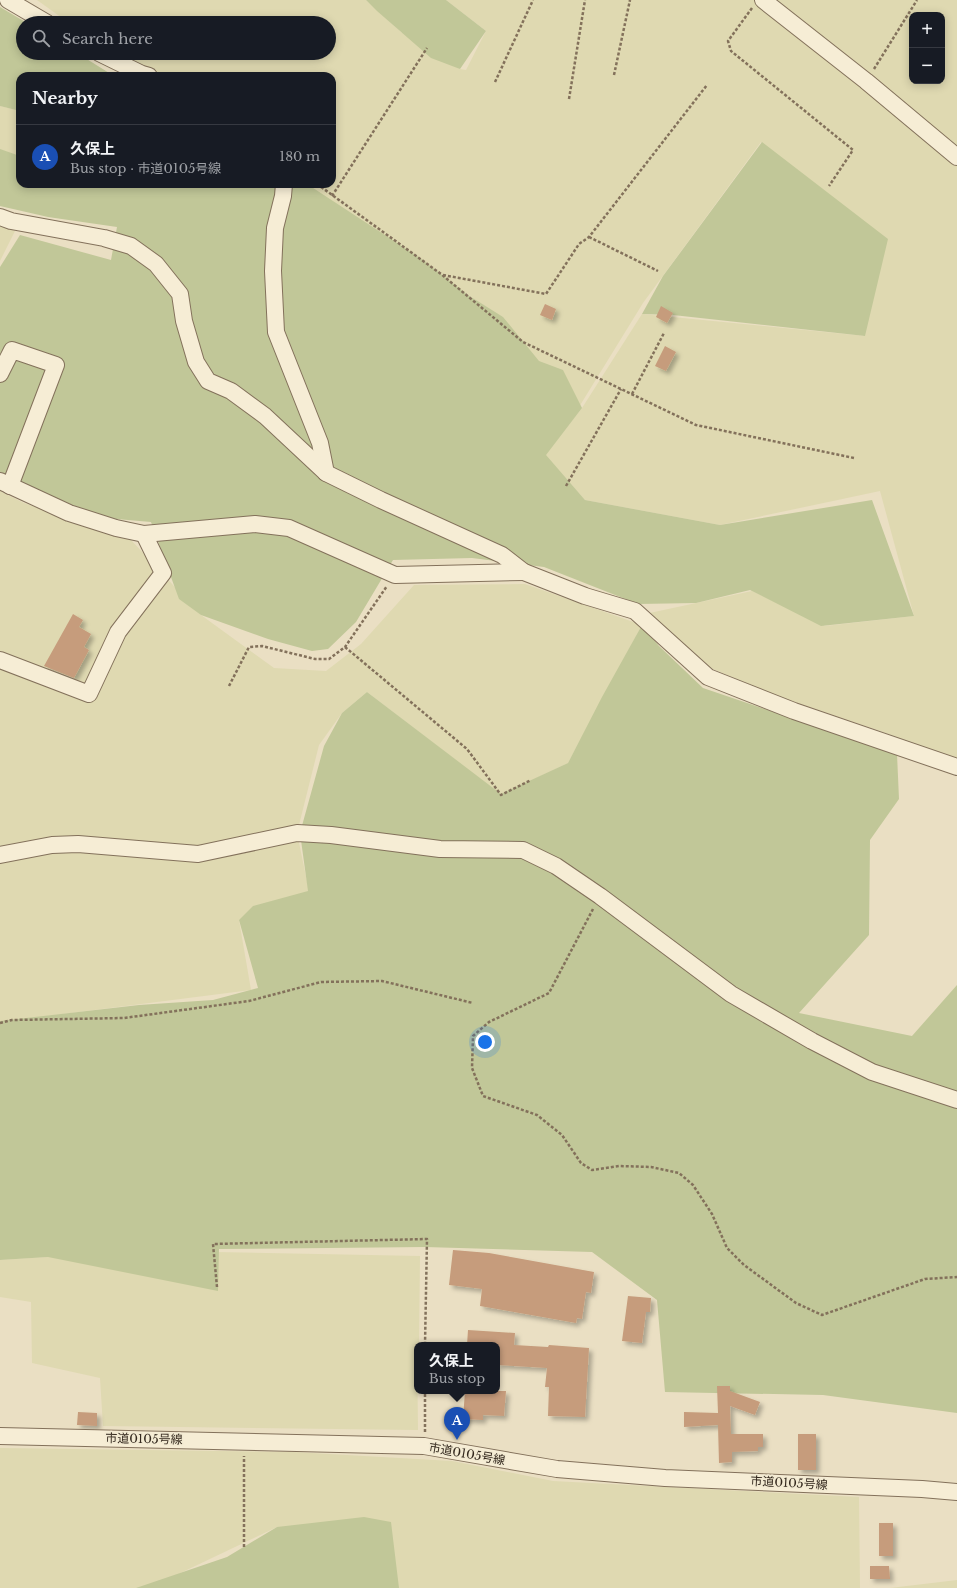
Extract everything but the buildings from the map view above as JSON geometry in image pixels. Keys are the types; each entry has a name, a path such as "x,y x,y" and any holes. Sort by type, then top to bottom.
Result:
{"street":[{"path":"8,0 35,16"},
{"path":"758,3 866,81 957,157"},
{"path":"113,60 138,72"},
{"path":"284,188 275,228 273,270 276,332 320,444 326,473"},
{"path":"0,218 104,238 131,246 156,264 180,294 184,321 196,362 208,381 231,391 265,416 326,473 381,500 502,555 524,572 585,596 635,611 708,677 794,712 957,767"},
{"path":"0,374 12,350 56,365 5,483 69,513 116,528 144,534 255,524 289,528 395,574 524,572"},
{"path":"0,660 89,694 118,632 163,572 144,534"},
{"path":"0,855 52,844 78,844 198,854 297,833 331,835 440,849 522,850 556,866 600,896 731,994 812,1041 872,1072 957,1100"},
{"name":"市道0105号線","path":"0,1436 424,1446 565,1470 665,1478 957,1492"}],"path":[{"path":"495,82 533,0"},
{"path":"568,99 585,0"},
{"path":"614,75 630,0"},
{"path":"866,81 917,0"},
{"path":"758,3 728,41 731,51 853,150 829,186"},
{"path":"332,196 427,48"},
{"path":"441,274 546,294 579,244 589,237 707,85"},
{"path":"322,188 441,274 523,342 696,425 854,458"},
{"path":"589,237 658,272"},
{"path":"632,394 664,333"},
{"path":"566,486 620,389"},
{"path":"228,686 250,647 262,646 315,659 329,659 345,647 395,574"},
{"path":"345,647 467,749 501,794 530,780"},
{"path":"600,896 549,993 489,1022 473,1036 472,1068 483,1096 537,1115 562,1135 581,1163 592,1170 619,1166 651,1167 679,1173 693,1185 712,1214 727,1248 744,1265 796,1303 822,1315 925,1279 957,1277"},
{"path":"0,1023 12,1020 124,1018 249,1001 321,982 382,981 473,1003"},
{"path":"217,1287 213,1244 427,1239 426,1342"},
{"path":"424,1446 425,1394"},
{"path":"244,1442 244,1547"}],"shaded area":[{"path":"37,0 366,0 401,32 460,69 466,70 486,31 446,0 957,0 957,761 883,732 787,700 708,667 645,614 752,591 825,626 914,616 880,491 720,525 585,500 545,455 582,408 642,314 865,336 761,142 643,303 579,407 492,311 312,188 336,188 336,72 139,72 122,60 336,60 336,16 59,16"},
{"path":"0,106 16,110 16,155 0,150"},
{"path":"0,225 15,231 0,261"},
{"path":"0,491 24,503 131,540 201,615 274,668 326,671 361,644 414,585 525,584 642,625 568,763 501,795 367,692 342,713 319,745 297,833 309,891 239,920 251,990 0,1022"},
{"path":"214,1252 420,1256 419,1342 414,1342 414,1394 418,1394 418,1430 103,1426 100,1378 32,1363 31,1302 0,1297 0,1260 48,1257"},
{"path":"0,1448 294,1452 452,1461 553,1481 859,1497 860,1588 398,1588 277,1527 149,1588 0,1588"},
{"path":"957,1580 957,1588 890,1588"}],"green space":[{"path":"366,0 446,0 486,31 460,69 431,58"},
{"path":"0,7 16,16 16,60 88,60 108,72 16,72 16,110 0,106"},
{"path":"762,142 888,239 865,336 673,315 642,314 663,276"},
{"path":"0,149 16,155 16,188 313,188 420,258 468,295 503,317 539,361 563,370 582,408 546,455 585,500 720,525 872,500 914,616 821,626 750,590 696,603 638,604 544,567 472,558 393,560 356,622 328,649 312,651 268,639 201,615 179,599 151,522 105,518 0,476 0,267 20,235 111,260 117,227 48,217 0,206"},
{"path":"642,625 659,646 703,688 897,754 899,799 870,840 869,935 799,1013 912,1036 957,985 957,1413 823,1395 665,1392 657,1300 592,1252 425,1247 219,1249 218,1291 48,1257 0,1260 0,1021 139,1005 213,1000 258,988 239,920 253,906 308,891 300,833 324,746 342,713 367,692 501,794 568,763 602,697"},
{"path":"364,1517 391,1522 399,1588 136,1588 227,1557 277,1527"}],"place":[{"name":"久保上","path":"457,1440"}]}
